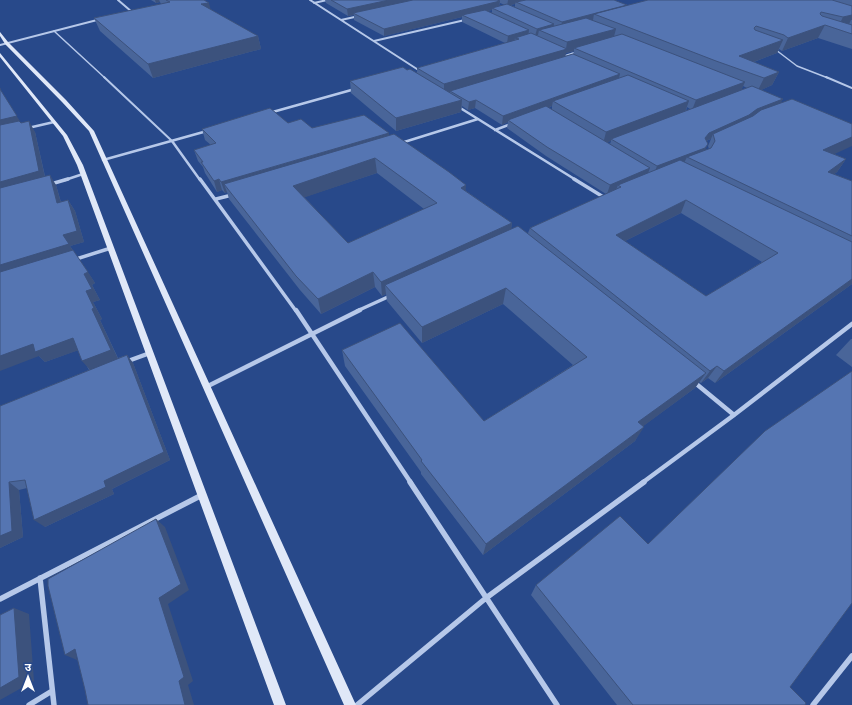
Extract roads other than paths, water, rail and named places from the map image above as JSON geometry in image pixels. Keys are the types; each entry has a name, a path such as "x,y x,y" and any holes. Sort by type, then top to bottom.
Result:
{"street":[{"path":"118,0 132,12"},
{"path":"310,0 420,71"},
{"path":"314,3 327,0"},
{"path":"124,14 139,10"},
{"path":"341,20 363,15"},
{"path":"374,41 471,18"},
{"path":"3,44 101,19"},
{"path":"0,33 3,44 64,101 91,131 350,705"},
{"path":"572,59 565,56 580,52"},
{"path":"0,54 65,136 83,174 280,705"},
{"path":"412,73 427,69"},
{"path":"263,115 360,88"},
{"path":"455,105 605,198"},
{"path":"394,146 478,119"},
{"path":"26,128 54,122"},
{"path":"495,130 516,122"},
{"path":"103,160 210,130"},
{"path":"172,141 216,199 312,333 557,705"},
{"path":"401,143 407,148"},
{"path":"48,185 83,174"},
{"path":"216,199 238,193"},
{"path":"598,201 612,195"},
{"path":"66,262 111,248"},
{"path":"206,388 312,333 398,293"},
{"path":"357,705 486,598 734,415 852,324"},
{"path":"122,363 150,353"},
{"path":"691,379 734,415"},
{"path":"0,598 202,495"},
{"path":"40,578 54,705"},
{"path":"813,705 852,656"},
{"path":"30,705 52,690"}],"lane":[{"path":"54,31 172,141"},
{"path":"770,48 777,50 797,66 852,88"}]}
